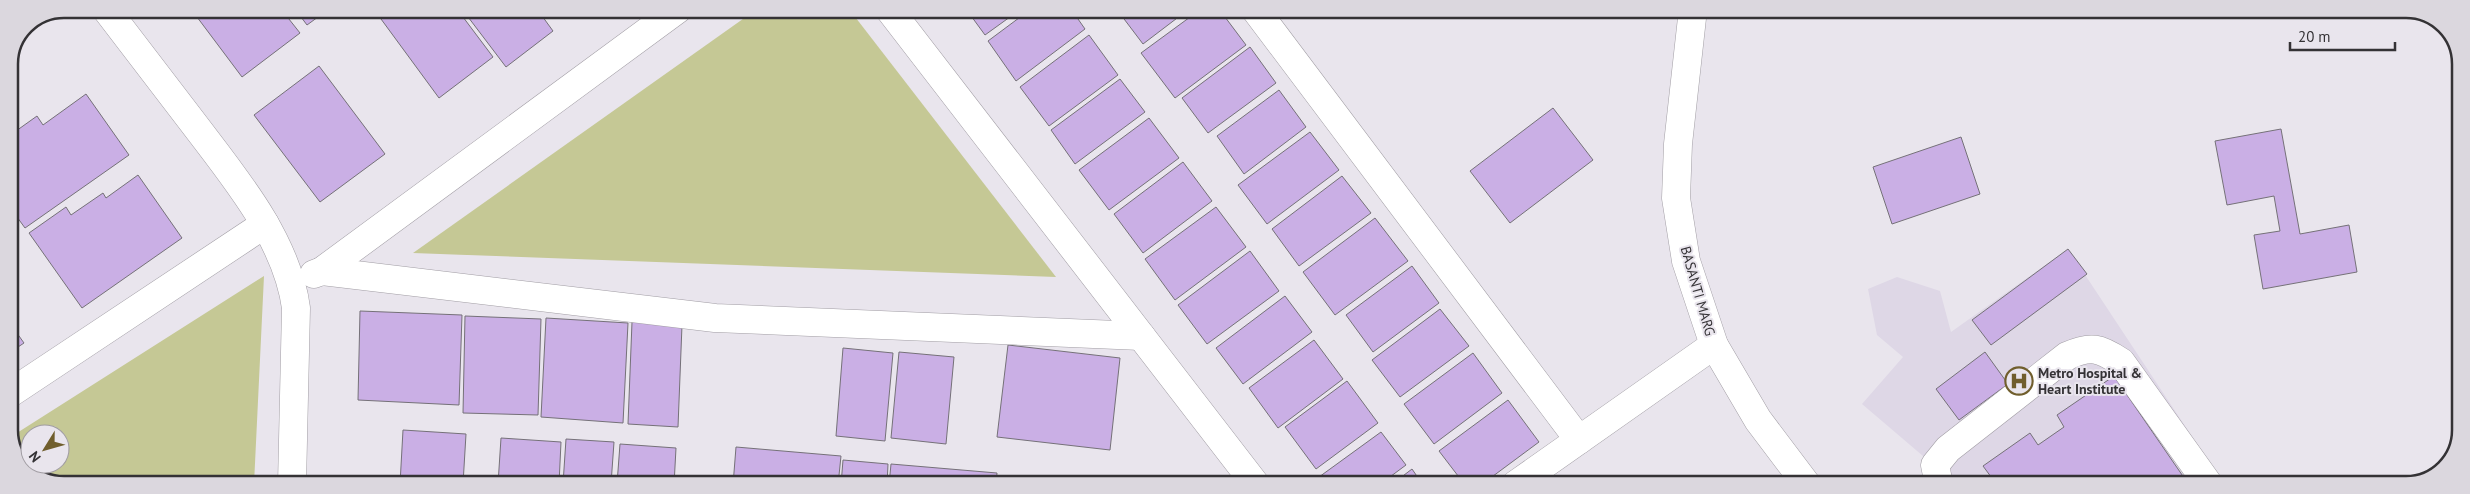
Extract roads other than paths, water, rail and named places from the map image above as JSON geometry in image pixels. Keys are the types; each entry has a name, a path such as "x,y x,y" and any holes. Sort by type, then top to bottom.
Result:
{"street":[{"path":"112,17 242,186 264,224 293,284 296,308 292,477"},
{"path":"293,284 322,271 667,17"},
{"path":"895,17 1250,477"},
{"path":"1261,17 1579,440"},
{"name":"BASANTI MARG","path":"1692,17 1678,144 1676,198 1686,261 1714,345 1758,420 1801,477"},
{"path":"18,388 264,224"},
{"path":"322,271 715,318 1141,336"},
{"path":"1526,477 1714,345"},
{"path":"1937,477 1934,465 1948,448 2067,356 2082,350 2102,350 2121,362 2203,477"}],"place":[{"name":"Metro Hospital & Heart Institute","path":"2019,381"}]}
